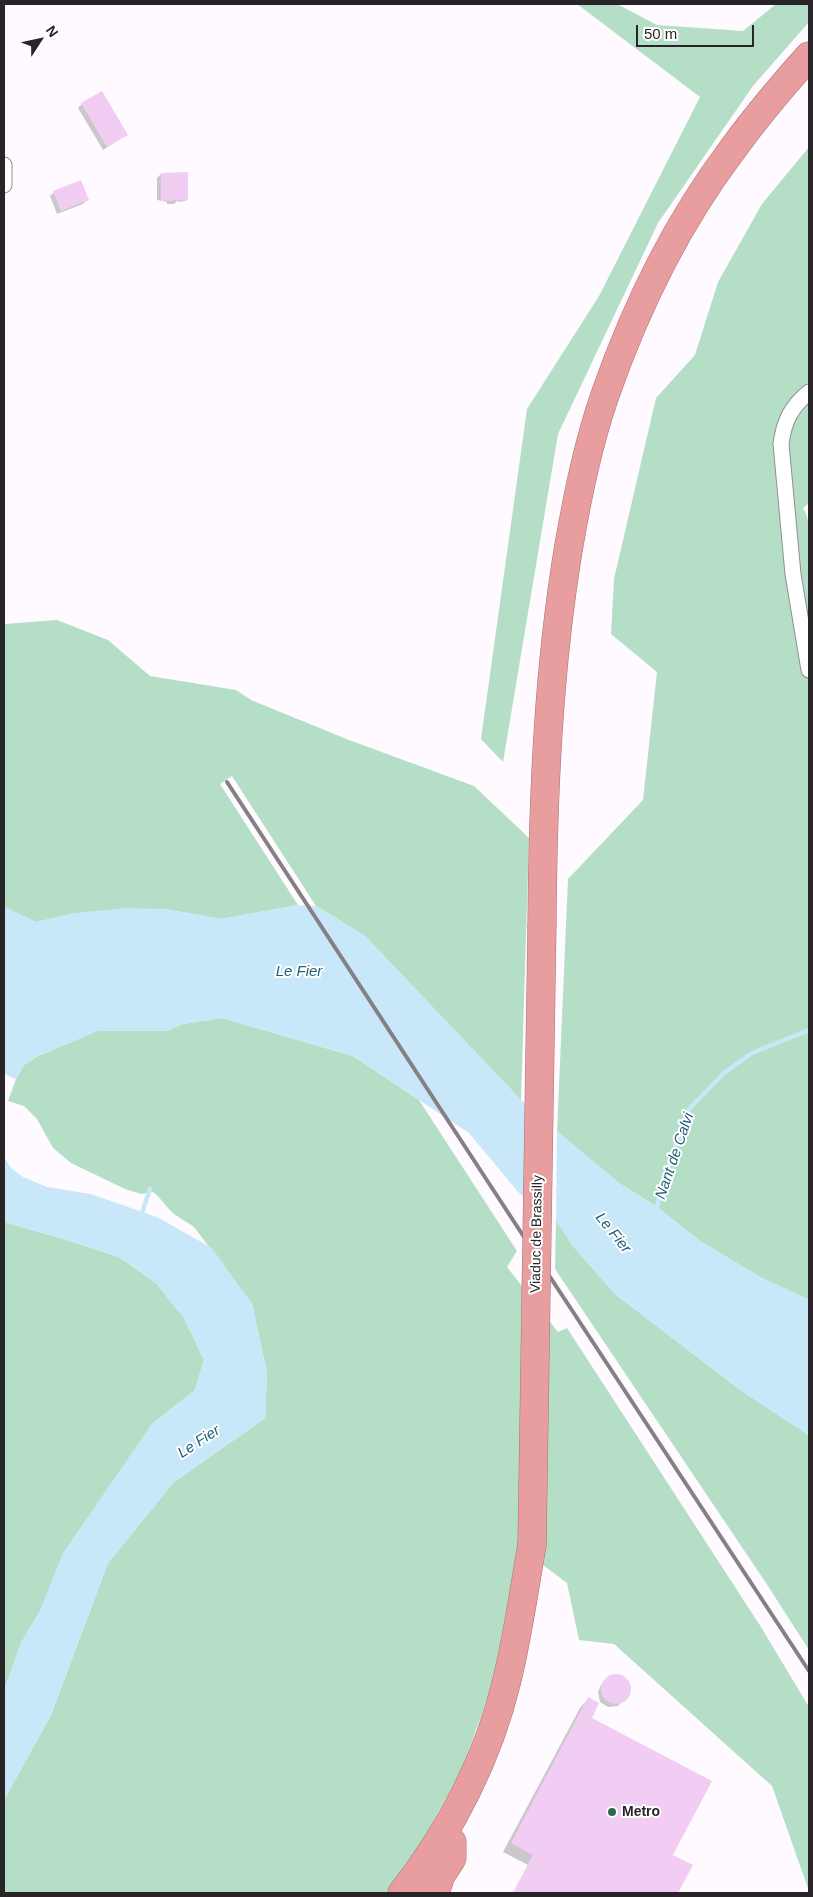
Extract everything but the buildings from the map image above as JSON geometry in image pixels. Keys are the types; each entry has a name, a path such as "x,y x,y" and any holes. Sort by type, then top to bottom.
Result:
{"highway":[{"name":"Viaduc de Brassilly","path":"532,1545 543,838 552,677 562,589 576,502 605,395 628,336 660,265 691,210 730,151 771,99 809,56"},
{"path":"416,1893 452,1842 484,1779 499,1744 522,1670 529,1636 533,1604 532,1545"},
{"path":"402,1893 460,1804 482,1757 507,1681 532,1545"},
{"path":"435,1893 442,1875 452,1858 452,1842"}],"street":[{"path":"4,165 4,184"},
{"path":"809,392 791,411 783,426 781,444 793,574 809,670"}],"green space":[{"path":"577,4 617,4 657,25 743,31 776,4 809,4 809,22 753,86 658,223 558,434 503,762 481,739 527,409 599,296 700,97"},
{"path":"809,147 809,503 803,508 808,522 810,539 809,571 808,566 809,1300 760,1277 700,1241 657,1207 619,1183 557,1132 568,879 643,800 657,672 611,634 614,579 656,398 695,355 718,282 762,204"},
{"path":"57,620 108,640 150,676 236,690 251,700 349,740 474,786 529,838 521,1100 365,936 316,906 232,776 220,784 298,905 221,919 165,909 76,913 36,922 4,907 4,624"},
{"path":"222,1018 353,1056 419,1100 517,1251 507,1267 558,1332 567,1328 761,1627 809,1707 809,1891 772,1786 614,1644 579,1640 567,1583 520,1548 506,1648 461,1771 413,1858 388,1893 4,1893 4,1800 51,1715 108,1563 173,1483 265,1418 267,1373 252,1304 194,1227 173,1213 153,1192 141,1194 125,1189 71,1163 53,1148 37,1119 24,1106 8,1101 16,1079 24,1065 36,1057 97,1031 167,1031 183,1024"},
{"path":"556,1220 573,1246 615,1294 739,1389 809,1437 809,1650 555,1269"},
{"path":"4,1222 119,1257 156,1283 184,1318 204,1360 195,1390 151,1425 21,1643 4,1691"}],"water":[{"name":"Le Fier","path":"298,905 316,906 365,936 521,1100 619,1183 657,1207 700,1241 760,1277 809,1300 809,1437 739,1389 615,1294 573,1246 556,1220 519,1193 469,1133 353,1056 222,1018 183,1024 167,1031 97,1031 36,1057 24,1065 16,1079 4,1074 4,907 36,922 76,913 127,908 165,909 221,919"},
{"name":"Le Fier","path":"4,1157 12,1169 23,1177 47,1187 91,1194 157,1217 212,1248 252,1304 267,1373 265,1418 173,1483 108,1563 51,1715 4,1800 4,1691 21,1643 39,1613 63,1553 151,1425 195,1390 204,1360 184,1318 156,1283 119,1257 4,1222"}],"pier":[{"path":"528,1102 557,1129 556,1224 526,1201"}],"waterway":[{"name":"Nant de Calvi","path":"653,1208 657,1207 662,1184 689,1109 724,1073 752,1053 809,1030"},
{"path":"141,1216 150,1189"}],"railway":[{"path":"227,782 809,1671"}],"place":[{"name":"Metro","path":"612,1812"}]}
